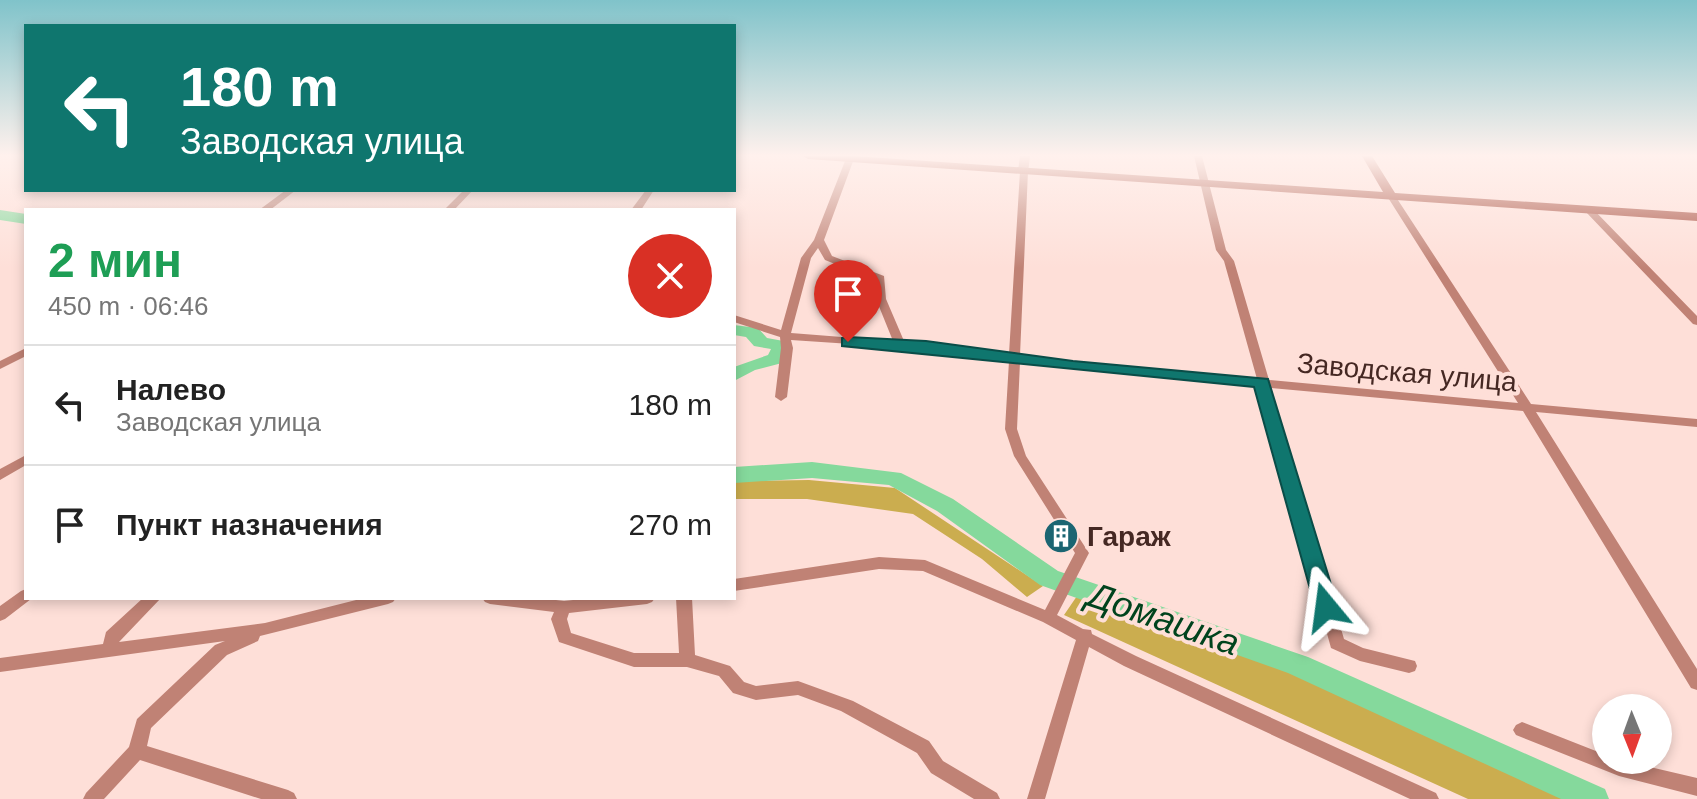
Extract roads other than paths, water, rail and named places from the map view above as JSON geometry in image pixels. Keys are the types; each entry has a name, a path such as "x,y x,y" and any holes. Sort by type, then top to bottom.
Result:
{"main road":[{"path":"1349,193 1697,217"}],"street":[{"path":"267,208 287,193"},
{"path":"451,208 466,193"},
{"path":"781,397 787,348 785,334 806,258 819,240 836,193"},
{"path":"1023,193 1011,429 1020,456 1075,537 1082,553 1073,565 1048,618"},
{"path":"1208,193 1221,250 1229,261 1337,643 1360,654 1409,666"},
{"path":"1391,196 1477,325 1523,407 1697,683"},
{"path":"1588,209 1697,322"},
{"path":"819,240 828,258 880,278 881,299 900,345"},
{"name":"Заводская улица","path":"736,319 795,338 900,345 1016,356 1073,366 1697,423"},
{"path":"0,366 24,352"},
{"path":"0,475 24,460"},
{"path":"736,585 879,563 925,566 1085,635 1130,661 1430,799"},
{"path":"0,615 24,597"},
{"path":"110,651 112,637 151,600"},
{"path":"0,665 265,629 380,600"},
{"path":"506,600 564,607 629,600"},
{"path":"684,600 687,660"},
{"path":"564,607 559,619 565,637 634,660 687,660 724,671 739,688 756,693 798,688 847,706 923,747 937,767 991,799"},
{"path":"92,799 137,751 143,724 221,650 265,629"},
{"path":"1036,799 1085,635"},
{"path":"1522,730 1619,768 1697,787"},
{"path":"137,751 288,799"}],"waterway":[{"name":"Домашка","path":"0,215 24,219"},
{"name":"Домашка","path":"736,330 752,332 761,342 782,346 775,359 748,366 736,374"},
{"name":"Домашка","path":"736,475 812,470 893,478 945,505 1049,578 1298,665 1594,799"}],"place":[{"name":"Гараж","path":"1061,536"}]}
